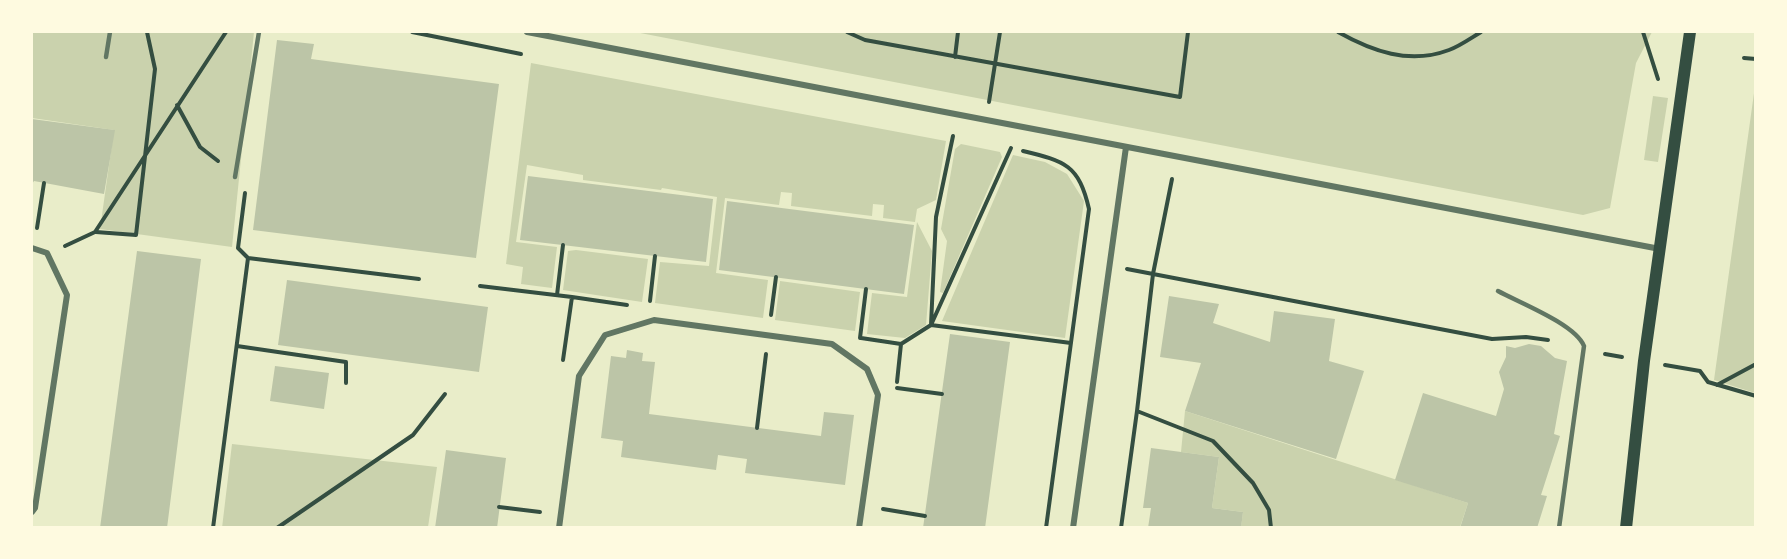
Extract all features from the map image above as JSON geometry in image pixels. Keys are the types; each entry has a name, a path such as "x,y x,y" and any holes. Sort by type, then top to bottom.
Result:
{"main road":[{"path":"1626,528 1644,361 1690,32"}],"street":[{"path":"526,32 1660,249"},
{"path":"1073,528 1126,147"},
{"path":"32,248 47,253 67,296 32,512"},
{"path":"559,528 579,376 605,335 654,320 832,344 867,369 878,395 859,528"}],"lane":[{"path":"106,57 110,32"},
{"path":"235,177 259,32"},
{"path":"1498,291 1580,336 1584,346 1559,528"}],"path":[{"path":"58,249 95,232 136,235 156,69 147,32"},
{"path":"95,232 226,32"},
{"path":"412,32 522,54"},
{"path":"847,32 865,40 1180,97 1188,32"},
{"path":"956,57 957,32"},
{"path":"986,119 1000,32"},
{"path":"1338,32 1372,51 1411,57 1449,51 1481,32"},
{"path":"1643,32 1658,80"},
{"path":"1744,57 1755,59"},
{"path":"177,105 200,147 223,165 238,156"},
{"path":"941,134 962,138"},
{"path":"930,325 936,218 953,136"},
{"path":"1001,146 1054,158 1073,168 1084,185 1089,209 1046,528"},
{"path":"901,344 930,325 1011,148"},
{"path":"1121,528 1153,274 1172,179"},
{"path":"36,232 44,183"},
{"path":"246,184 238,248 248,258 418,279"},
{"path":"557,295 563,245"},
{"path":"649,308 656,256"},
{"path":"213,528 248,258"},
{"path":"1082,263 1153,274 1492,339 1526,337 1584,346"},
{"path":"769,325 776,278"},
{"path":"480,286 572,297 563,363"},
{"path":"860,338 866,289"},
{"path":"930,325 1071,343"},
{"path":"757,428 768,336"},
{"path":"237,346 346,362 346,383"},
{"path":"1605,354 1700,371 1708,382 1755,396"},
{"path":"1717,385 1755,364"},
{"path":"896,387 942,394"},
{"path":"277,528 412,435 445,394"},
{"path":"1137,411 1213,441 1253,483 1269,510 1271,528"},
{"path":"500,507 543,513 542,520"},
{"path":"879,508 925,516"}],"green space":[{"path":"32,32 254,32 232,247 100,229 114,130 32,118"},
{"path":"635,32 1652,32 1636,63 1610,208 1583,215"},
{"path":"531,63 946,141 936,200 917,209 915,222 883,218 884,205 873,204 872,216 791,206 792,193 781,192 779,205 725,198 716,273 768,280 763,318 655,303 660,262 709,266 717,197 662,188 661,190 583,180 583,175 527,165 516,242 557,247 552,288 521,284 523,267 506,264"},
{"path":"1755,86 1755,393 1714,380"},
{"path":"1653,96 1668,98 1658,162 1644,160"},
{"path":"961,144 1000,152 1002,157 943,293 940,292 947,241 941,229 955,149"},
{"path":"1013,155 1045,162 1067,174 1084,201 1065,338 942,321"},
{"path":"917,222 932,251 926,325 905,338 867,334 872,293 907,297"},
{"path":"568,251 648,259 642,302 563,290"},
{"path":"780,281 860,292 855,331 775,320"},
{"path":"1185,411 1468,503 1460,527 1241,527 1243,512 1212,508 1219,457 1181,452"},
{"path":"232,444 437,467 428,527 222,528"}],"building":[{"path":"277,40 314,44 311,59 499,84 476,258 253,230"},
{"path":"32,119 115,130 104,194 34,181 32,184"},
{"path":"528,176 713,199 706,262 520,240"},
{"path":"727,201 914,225 904,294 719,270"},
{"path":"137,251 201,259 167,528 100,528"},
{"path":"287,280 488,307 479,372 278,345"},
{"path":"1169,296 1219,304 1213,323 1270,342 1274,311 1335,319 1329,361 1364,371 1336,459 1185,411 1201,363 1160,357"},
{"path":"950,334 1010,342 985,528 923,528"},
{"path":"1529,344 1541,346 1555,358 1567,361 1554,434 1560,436 1541,495 1547,496 1537,528 1460,528 1468,503 1395,480 1423,393 1496,416 1504,389 1499,372 1506,357 1506,346 1515,348"},
{"path":"627,350 643,353 642,361 655,362 649,414 821,436 824,412 854,415 845,485 745,473 747,459 718,455 716,470 621,457 623,441 601,438 611,356 626,358"},
{"path":"275,366 329,373 324,409 270,401"},
{"path":"1151,448 1219,457 1212,508 1243,512 1241,528 1148,528 1151,508 1143,508"},
{"path":"446,450 506,458 497,528 435,528"}]}
